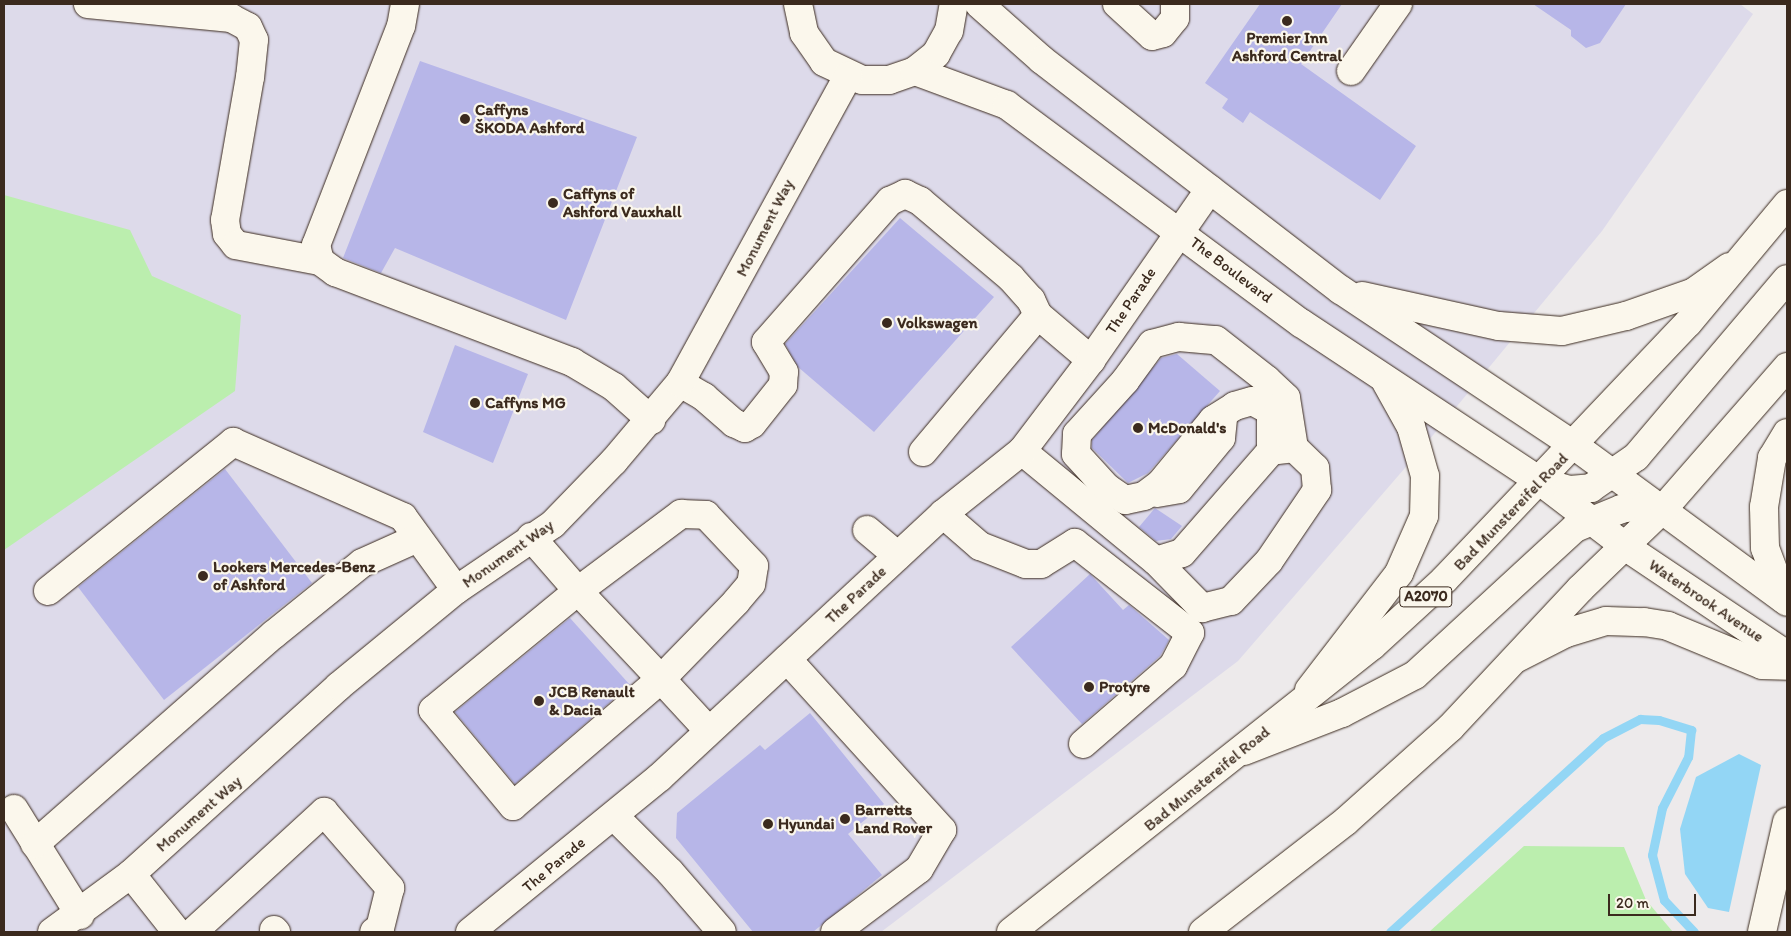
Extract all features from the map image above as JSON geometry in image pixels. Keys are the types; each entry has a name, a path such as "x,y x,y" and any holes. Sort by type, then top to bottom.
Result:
{"main road":[{"path":"88,4 232,18 248,27 254,40 250,77 225,220 227,234 236,244 320,261 335,272 572,362 614,387 651,420"},
{"path":"320,261 316,245 401,26 405,4"},
{"path":"798,4 804,33 824,62 848,76 889,80 915,71 936,54 949,31 954,4"},
{"path":"978,4 1042,60 1341,290 1576,446 1664,508 1785,600"},
{"path":"1117,4 1152,36 1163,33 1175,18 1176,4"},
{"path":"1351,71 1398,4"},
{"name":"The Boulevard","path":"915,71 1007,104 1301,323 1541,482"},
{"name":"Monument Way","path":"52,932 80,915 131,874 339,686 456,590 531,537 553,524 651,420 680,383 848,76"},
{"name":"The Parade","path":"486,928 614,816 943,514 1022,451 1091,360 1210,189"},
{"path":"680,383 704,397 734,423 745,428 752,424 784,385 784,372 766,342 890,202 905,194 920,201 1011,278 1031,300 1038,315 1091,360"},
{"name":"Bad Munstereifel Road","path":"1011,932 1243,751 1404,617 1576,446 1743,257 1787,204"},
{"path":"1341,290 1489,324 1562,331 1626,316 1694,292 1743,257"},
{"path":"1541,482 1570,490 1592,488 1636,457 1787,279"},
{"path":"923,452 1038,315"},
{"path":"1022,451 1156,561 1202,608 1231,601 1269,561 1317,490 1315,468 1282,449 1271,411 1252,401 1212,420 1160,484 1144,496 1124,500 1107,488 1076,454 1077,434 1158,342 1180,337 1216,340 1229,348 1286,398 1282,449 1182,553 1156,561"},
{"path":"1203,932 1391,784 1450,728 1511,662 1664,508 1787,367"},
{"path":"1291,712 1399,573 1424,516 1425,476 1412,427 1383,377"},
{"path":"1785,600 1765,548 1764,507 1772,458 1787,433"},
{"path":"48,591 233,442 403,517 456,590"},
{"name":"Waterbrook Avenue","path":"1541,482 1626,547 1787,654"},
{"path":"1243,751 1342,713 1415,675 1540,559 1590,520 1644,505 1664,508"},
{"path":"681,514 706,515 754,566 750,584 661,678 513,806 434,710 578,592 681,514"},
{"path":"943,514 980,546 1026,564 1042,564 1075,543 1190,632 1173,666 1083,744"},
{"path":"867,530 898,556"},
{"path":"531,537 578,592 708,730"},
{"path":"35,844 78,811 152,740 272,635 362,564 418,538"},
{"name":"Waterbrook Avenue","path":"1511,662 1566,633 1606,621 1668,626 1762,665 1787,666"},
{"path":"787,659 942,830 919,869 836,932"},
{"path":"14,809 80,915"},
{"path":"193,932 324,812 390,888 380,928 374,932"},
{"path":"614,816 670,872 722,932"},
{"path":"1762,932 1787,822"},
{"path":"131,874 177,932"}],"shaded area":[{"path":"4,4 1740,4 1753,14 1602,231 1424,446 1238,661 881,932 4,932"}],"green space":[{"path":"4,195 130,230 152,276 241,315 235,391 4,550"},
{"path":"1524,846 1624,847 1646,900 1673,932 1429,932"}],"water":[{"path":"1739,754 1761,765 1729,912 1708,908 1685,874 1680,829 1696,777"}],"building":[{"path":"1260,4 1342,4 1301,64 1416,146 1380,200 1250,112 1243,123 1222,108 1228,99 1205,83"},
{"path":"1533,4 1626,4 1600,43 1586,48 1571,36 1571,30"},
{"path":"420,61 637,137 566,320 395,248 381,273 343,258"},
{"name":"Volkswagen","path":"900,218 994,297 874,432 798,367 785,344"},
{"name":"Caffyns MG","path":"455,345 528,374 493,463 423,432"},
{"path":"1177,354 1220,391 1148,473 1128,483 1092,448 1092,440 1161,358"},
{"path":"225,469 312,583 164,700 78,587"},
{"path":"1155,508 1182,526 1171,539 1156,541 1139,527"},
{"name":"Protyre","path":"1090,574 1123,610 1129,605 1169,640 1160,656 1082,724 1011,647"},
{"name":"JCB Renault & Dacia","path":"570,618 630,685 515,784 455,712"},
{"name":"Hyundai","path":"810,713 884,804 848,834 882,875 813,932 753,932 676,838 677,813 760,745 765,750"}],"waterway":[{"path":"1390,932 1603,738 1640,719 1659,720 1691,730 1688,757 1662,808 1652,855 1664,900 1694,932"}],"place":[{"name":"Premier Inn Ashford Central","path":"1287,21"},
{"name":"Caffyns ŠKODA Ashford","path":"465,119"},
{"name":"Caffyns of Ashford Vauxhall","path":"553,203"},
{"name":"Volkswagen","path":"887,323"},
{"name":"Caffyns MG","path":"475,403"},
{"name":"McDonald's","path":"1138,428"},
{"name":"Lookers Mercedes-Benz of Ashford","path":"203,576"},
{"name":"Protyre","path":"1089,687"},
{"name":"JCB Renault & Dacia","path":"539,701"},
{"name":"Barretts Land Rover","path":"845,819"},
{"name":"Hyundai","path":"768,824"}]}
